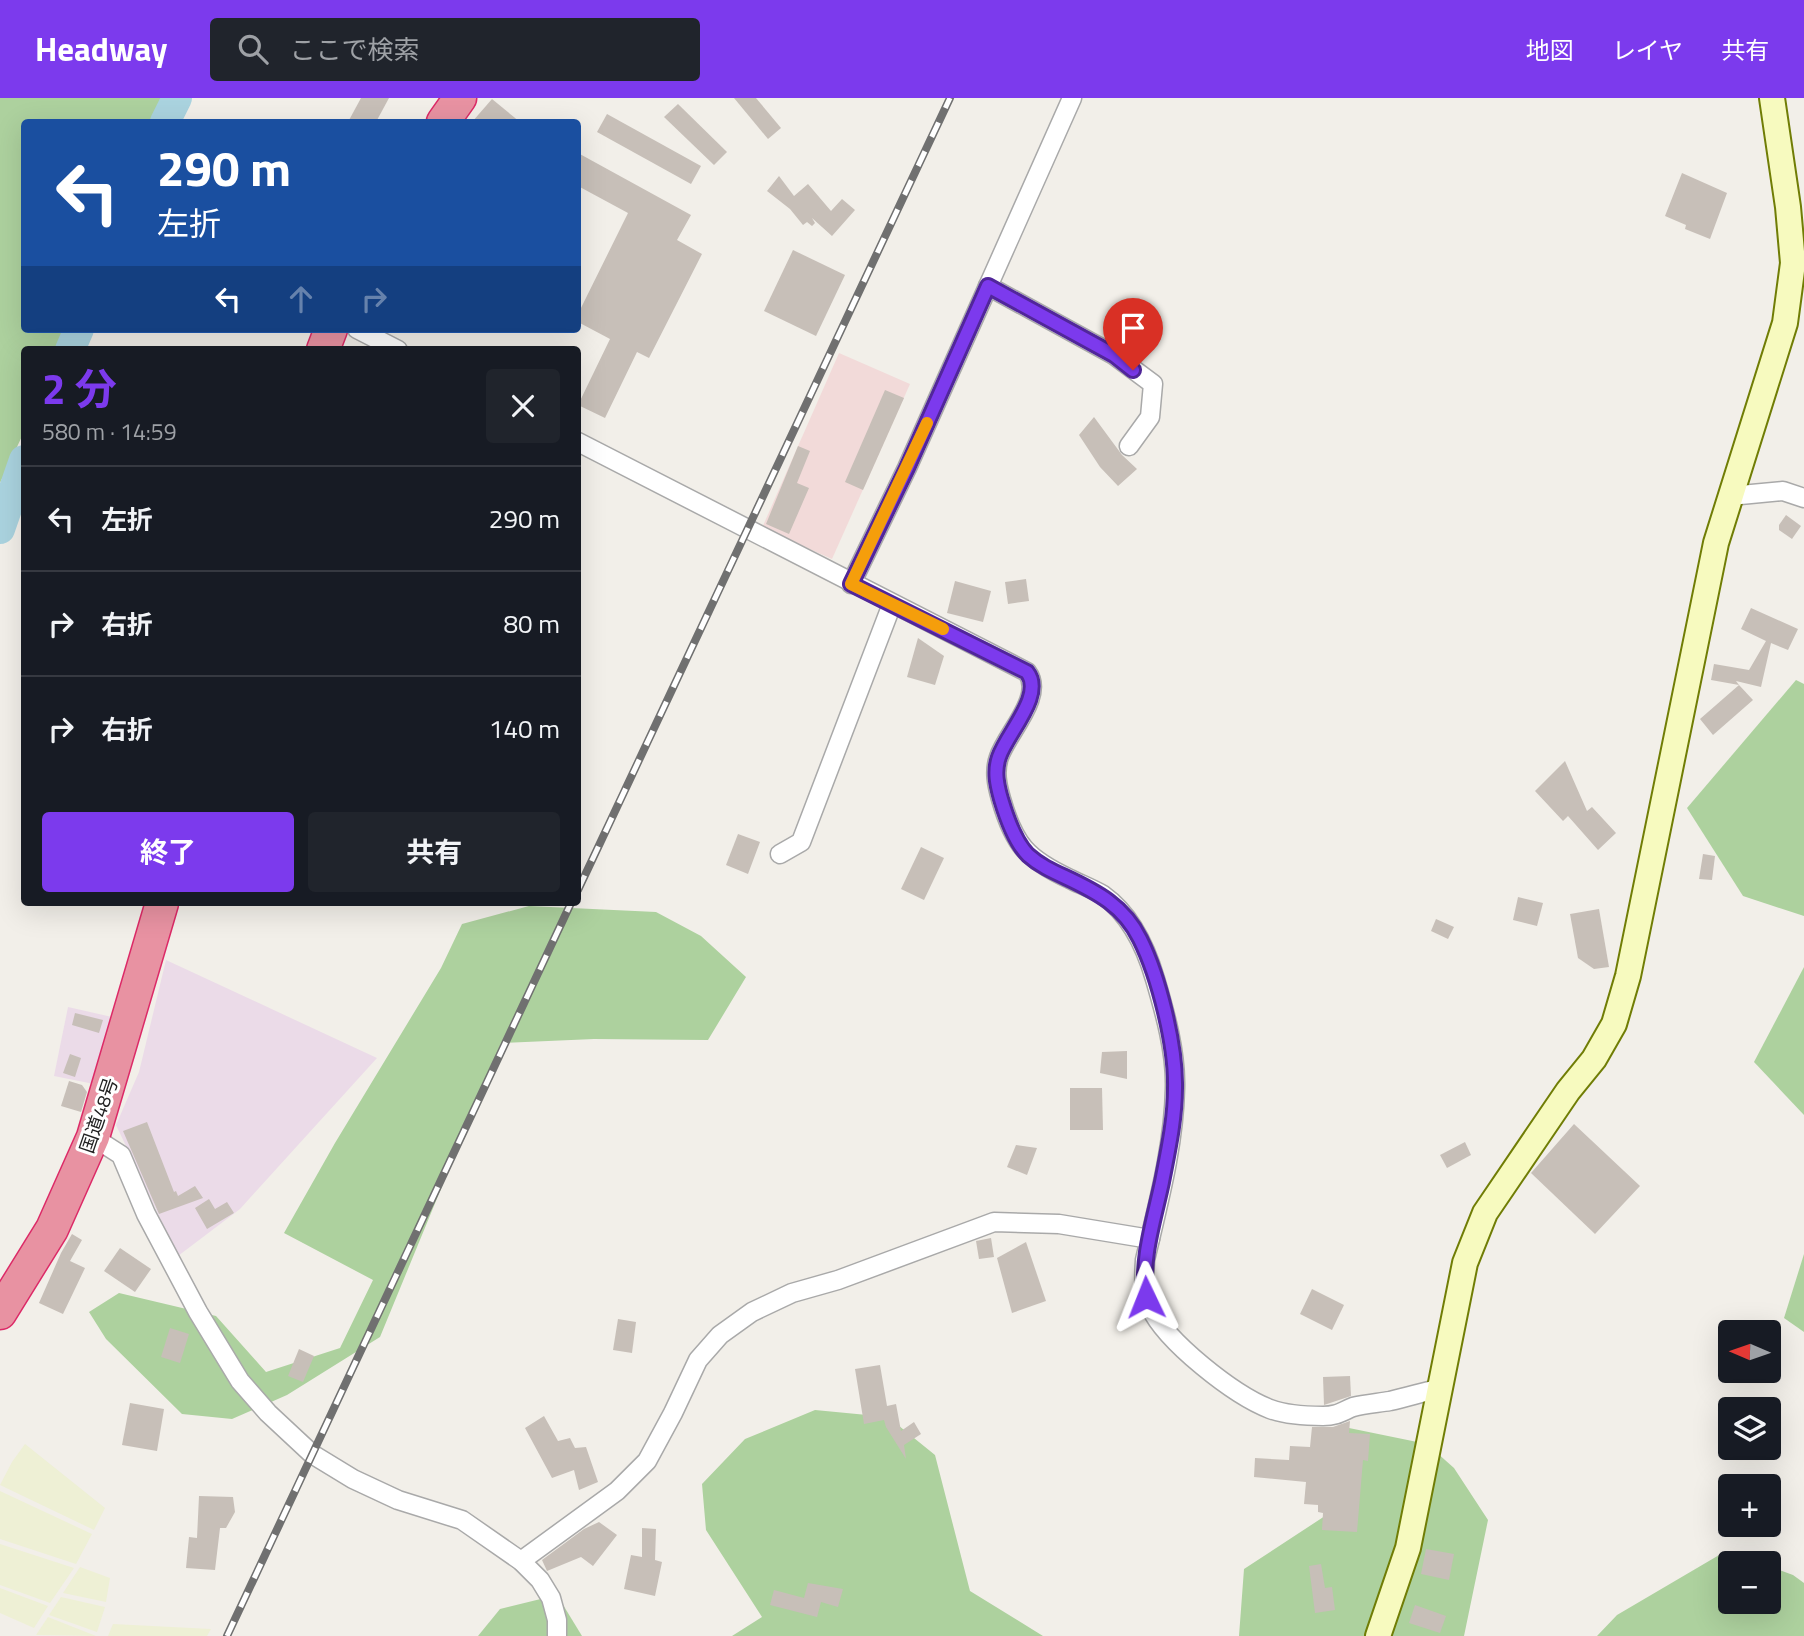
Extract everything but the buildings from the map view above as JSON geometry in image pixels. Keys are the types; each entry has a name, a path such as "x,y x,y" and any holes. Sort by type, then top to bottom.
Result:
{"highway":[{"path":"445,119 460,98"},
{"name":"国道48号","path":"0,1313 52,1229 93,1137 161,906"}],"street":[{"path":"851,584 907,468 1072,98"},
{"path":"1378,1636 1408,1548 1465,1264 1485,1213 1568,1091 1594,1059 1614,1024 1635,943 1716,543 1785,323 1793,264 1788,206 1772,98"},
{"path":"988,286 1114,355 1153,384 1150,417 1129,446"},
{"path":"365,333 390,346"},
{"path":"581,444 851,584 1023,668 1032,678 1033,689 998,760 996,777 1011,826 1028,855 1043,866 1101,894 1119,910 1139,936 1148,957 1166,1022 1175,1086 1171,1137 1145,1260 1144,1279 1146,1297 1156,1318 1204,1367 1231,1387 1257,1403 1286,1413 1341,1415 1352,1408 1441,1388"},
{"path":"1730,496 1783,491 1804,498"},
{"path":"780,854 801,842 892,604"},
{"path":"93,1137 121,1155 146,1214 198,1311 240,1381 268,1413 312,1454 353,1479 398,1500 462,1520 521,1561 540,1580 551,1598 557,1619 557,1636"},
{"path":"521,1561 617,1491 647,1461 698,1360 720,1335 752,1312 792,1293 838,1280 994,1222 1059,1224 1150,1239"}],"shaded area":[{"path":"839,353 910,384 832,559 762,528"},
{"path":"166,960 377,1058 240,1209 178,1256 116,1125 139,1072"},
{"path":"68,1007 112,1017 94,1084 54,1076"}],"green space":[{"path":"0,98 189,98 176,119 21,119 21,333 72,333 66,346 21,346 21,438 0,483"},
{"path":"1796,680 1804,684 1804,916 1743,896 1687,808"},
{"path":"529,906 656,912 701,936 746,977 708,1040 594,1039 501,1043 380,1337 287,1395 232,1419 182,1414 106,1339 89,1312 119,1293 216,1316 266,1372 340,1348 373,1280 284,1233 441,968 462,924"},
{"path":"1804,967 1804,1115 1754,1062"},
{"path":"1804,1254 1804,1332 1784,1318"},
{"path":"815,1410 888,1417 935,1455 970,1591 1043,1636 732,1636 762,1617 706,1530 702,1484 745,1439"},
{"path":"1349,1428 1427,1444 1454,1468 1488,1520 1464,1636 1239,1636 1244,1569 1328,1514"},
{"path":"25,1444 105,1508 94,1530 0,1485"},
{"path":"0,1491 92,1534 76,1564 0,1539"},
{"path":"0,1544 74,1568 50,1603 0,1585"},
{"path":"1718,1556 1718,1614 1781,1614 1781,1570 1804,1583 1804,1636 1597,1636 1617,1615"},
{"path":"80,1567 110,1578 106,1602 63,1593"},
{"path":"0,1588 48,1606 34,1628 0,1613"},
{"path":"557,1595 582,1636 478,1636 500,1609"},
{"path":"61,1597 105,1607 97,1632 49,1615"},
{"path":"48,1617 96,1636 36,1635"},
{"path":"113,1624 211,1629 207,1636 108,1636"}],"waterway":[{"path":"166,119 177,98"},
{"path":"72,346 77,333"},
{"path":"0,529 21,469"}],"railway":[{"path":"581,884 950,98"},
{"path":"227,1636 570,906"}],"slow traffic":[{"path":"927,423 851,584 943,629"}],"route":[{"path":"1133,370 1114,355 988,286 907,468 851,584 1023,668 1032,678 1031,696 1000,754 997,766 998,789 1011,826 1028,855 1043,866 1101,894 1119,910 1139,936 1148,957 1166,1022 1175,1086 1171,1137 1145,1260 1146,1297"}]}
